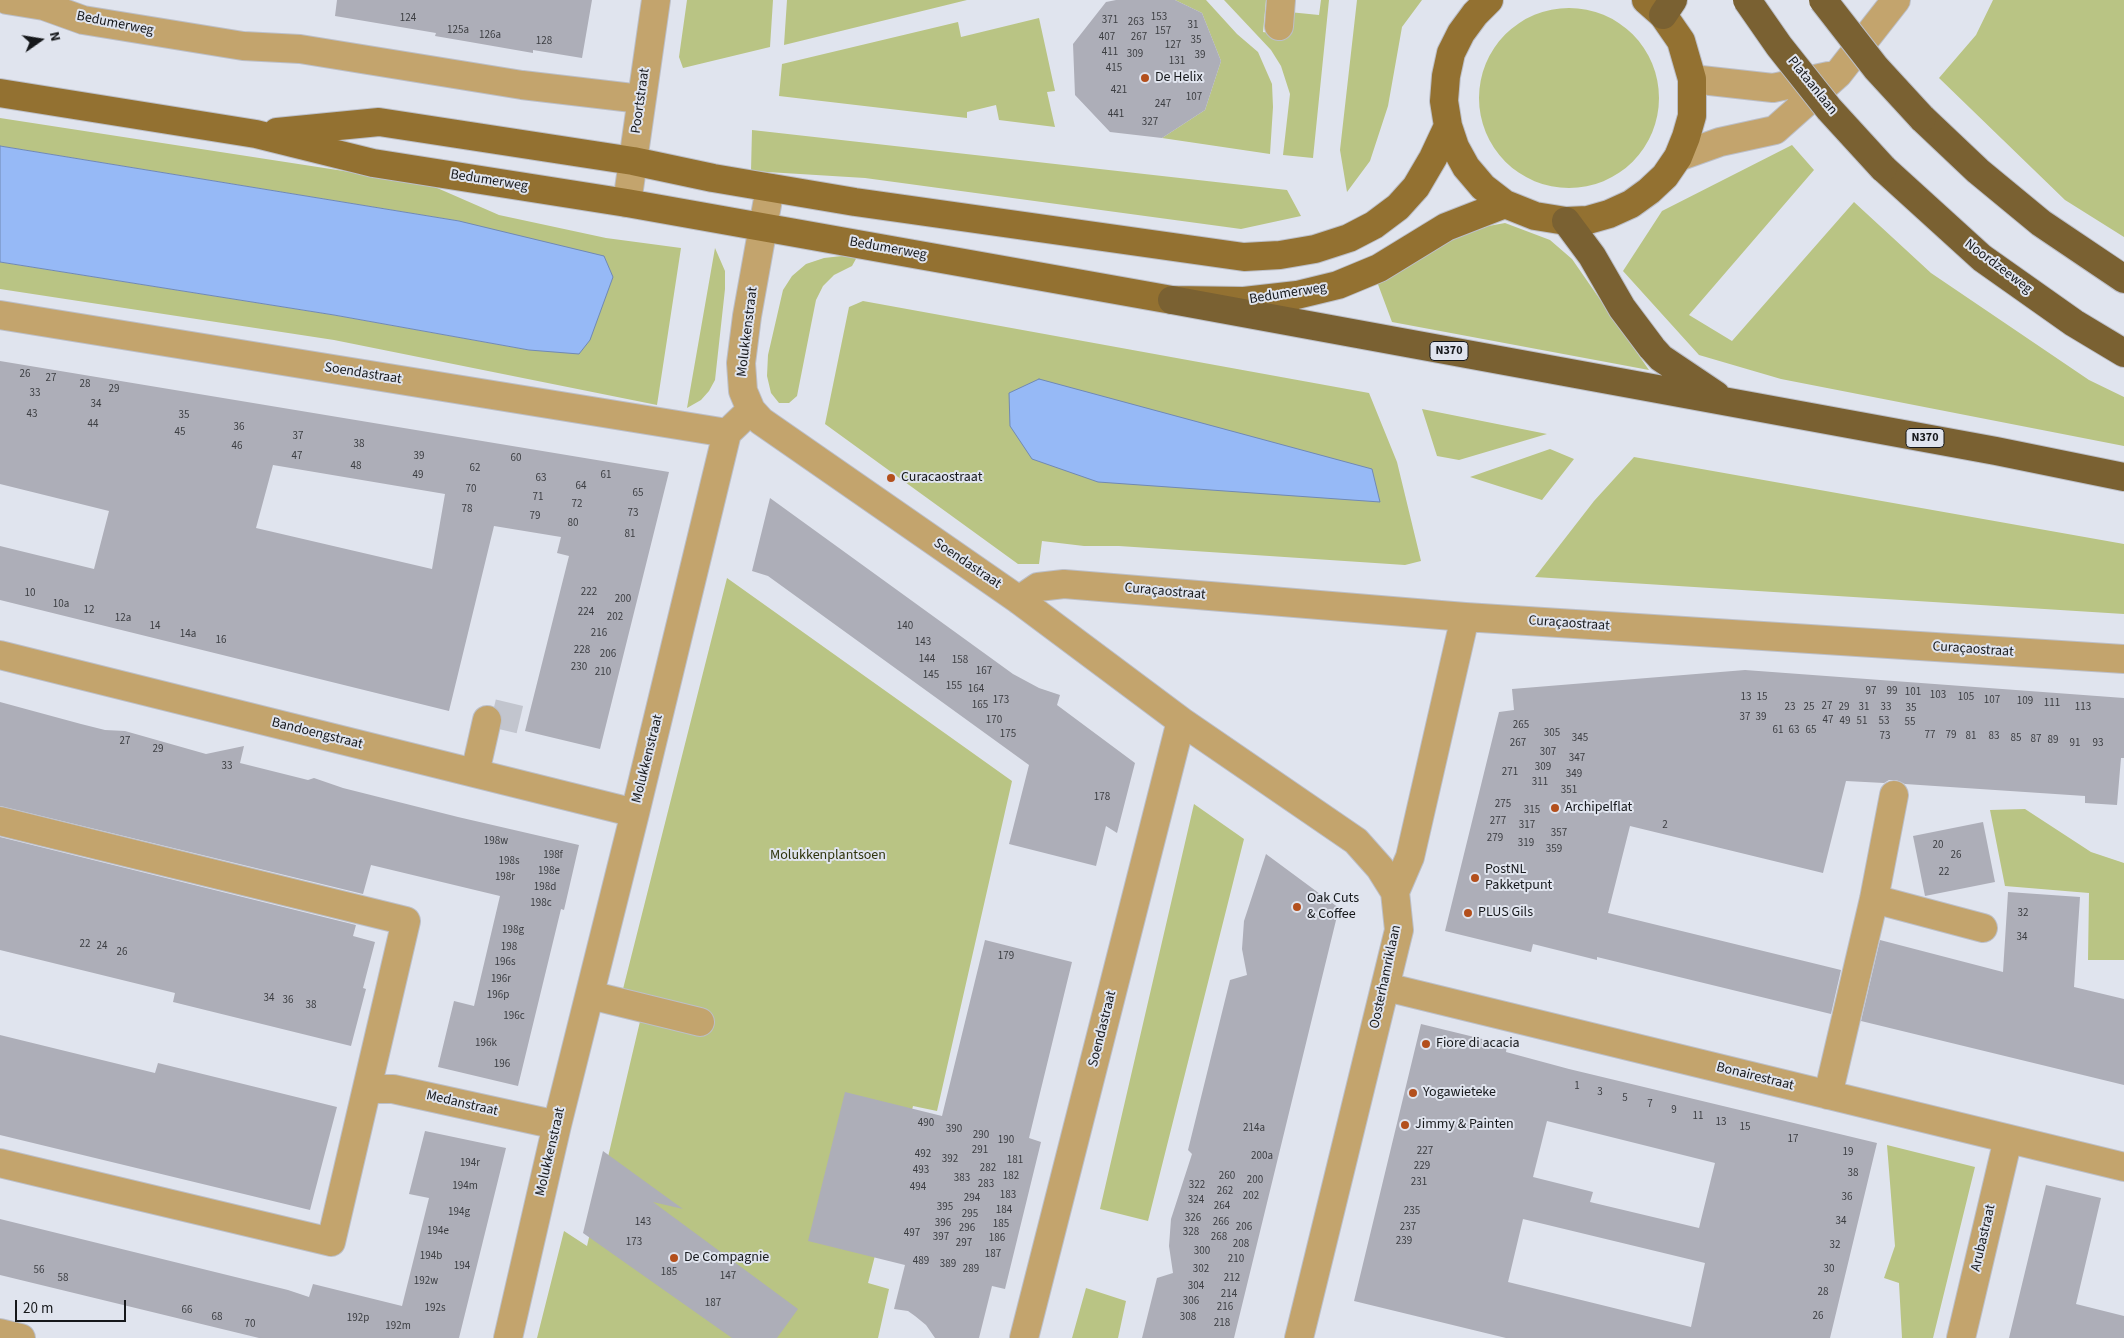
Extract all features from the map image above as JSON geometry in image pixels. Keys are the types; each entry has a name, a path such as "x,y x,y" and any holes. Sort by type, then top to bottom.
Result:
{"highway":[{"name":"Plataanlaan","path":"1747,0 1779,46 1829,109 1882,168"},
{"path":"1823,0 1876,68 1922,118 1978,171 2041,223 2124,279"},
{"name":"Noordzeeweg","path":"1882,168 1982,258 2074,323 2124,353"},
{"name":"N370","path":"1566,221 1592,256 1622,308 1652,348 1661,358 1726,402"},
{"name":"N370","path":"1172,300 1987,449 2124,477"}],"main road":[{"path":"1489,0 1475,14 1461,33 1451,53 1446,76 1444,101 1448,126 1455,147 1466,167 1484,187 1505,204 1535,216 1566,221 1588,220 1609,214 1631,204 1665,176 1678,157 1692,116 1692,79 1681,41 1661,5"},
{"name":"Bedumerweg","path":"0,93 256,134 373,162 627,203 1172,300 1244,301 1297,295 1338,285 1378,268 1446,227 1505,204"},
{"name":"Bedumerweg","path":"256,134 379,122 633,161 770,188 1244,257 1280,255 1315,249 1349,238 1374,225 1398,207 1416,187 1433,158 1448,126"}],"street":[{"name":"Bedumerweg","path":"7,0 44,6 83,20 243,46 300,49 522,85 641,99"},
{"name":"Poortstraat","path":"627,203 656,0"},
{"path":"1678,157 1720,142 1775,130 1838,74 1896,0"},
{"path":"1692,79 1773,88 1838,74"},
{"name":"Molukkenstraat","path":"751,410 743,392 741,363 747,316 770,188"},
{"name":"Soendastraat","path":"0,315 727,433"},
{"path":"727,433 751,410"},
{"name":"Soendastraat","path":"751,410 766,425 1018,600 1182,721 1356,841 1380,868 1395,892"},
{"name":"Molukkenstraat","path":"508,1338 557,1125 727,433"},
{"name":"Curaçaostraat","path":"1018,600 1038,587 1064,584 1465,617 2124,659"},
{"name":"Oosterhamriklaan","path":"1299,1338 1399,930 1395,892 1410,857 1465,617"},
{"name":"Bandoengstraat","path":"0,655 635,813"},
{"name":"Soendastraat","path":"1024,1338 1182,721"},
{"path":"483,775 495,725"},
{"path":"1828,1095 1874,899 1894,795"},
{"path":"0,821 406,921 331,1242 0,1163"},
{"path":"1874,899 1983,928"},
{"name":"Bonairestraat","path":"1386,987 2124,1168"},
{"path":"590,994 700,1022"},
{"name":"Medanstraat","path":"367,1089 393,1089 557,1125"},
{"name":"Arubastraat","path":"1961,1338 2008,1139"},
{"path":"0,1333 21,1338"}],"green space":[{"path":"687,0 773,0 770,47 683,68 679,57"},
{"path":"787,0 967,0 784,45"},
{"path":"1175,0 1206,0 1237,34 1258,52 1272,84 1273,107 1270,154 1162,138 1205,110 1221,61 1202,13"},
{"path":"1224,0 1266,0 1263,32 1287,36 1289,12 1319,15 1321,0 1329,0 1313,158 1283,155 1290,94 1281,66 1271,50"},
{"path":"1357,0 1422,0 1402,27 1388,106 1370,161 1347,192 1340,150"},
{"path":"1993,0 2124,0 2124,237 2065,200 1939,78 1976,35"},
{"path":"1560,8 1578,8 1612,18 1633,34 1649,55 1657,80 1659,98 1657,116 1649,141 1633,162 1612,178 1604,181 1578,188 1560,188 1526,178 1499,155 1489,141 1483,124 1479,107 1479,89 1489,55 1512,28 1526,18 1543,12"},
{"path":"1039,18 1055,91 1047,92 1055,127 999,120 996,105 967,112 967,118 779,96 782,64 958,22 961,37"},
{"path":"0,118 428,184 499,215 606,238 681,248 657,405 334,340 0,289 0,262 334,315 529,350 459,221 0,146"},
{"path":"752,130 1287,190 1301,216 1241,229 865,178 751,171"},
{"path":"1792,145 1814,170 1689,315 1732,341 1854,202 1931,273 2089,380 2124,397 2124,446 1781,379 1699,355 1623,271 1662,211"},
{"path":"1505,223 1550,240 1572,259 1649,370 1392,322 1376,279 1461,231"},
{"path":"715,248 725,271 725,289 715,380 701,400 687,408"},
{"path":"857,257 852,266 834,275 823,286 816,300 797,396 789,403 779,403 771,393 767,376 768,355 783,290 792,276 806,264 824,258"},
{"path":"863,301 1369,393 1397,462 1421,561 1405,565 1119,546 1084,546 1042,541 1039,564 1018,564 825,424 849,307"},
{"path":"1422,409 1547,434 1459,460 1437,456"},
{"path":"1550,449 1574,459 1542,500 1470,477"},
{"path":"1634,457 2124,544 2124,614 1535,577 1594,501"},
{"name":"Molukkenplantsoen","path":"727,578 1012,781 937,1111 913,1106 868,1283 889,1289 878,1338 537,1338 564,1231 587,1246 646,996 623,989"},
{"path":"1194,804 1244,839 1148,1221 1100,1209"},
{"path":"2025,809 2091,852 2124,863 2124,960 2088,960 2089,893 2005,886 1990,810"},
{"path":"1887,1145 1975,1167 1933,1338 1902,1338 1899,1283 1884,1278 1895,1246"},
{"path":"1086,1288 1126,1301 1118,1338 1072,1338"}],"water":[{"path":"0,146 459,221 604,256 613,277 590,340 579,354 529,350 334,315 0,262"},
{"path":"1039,379 1372,469 1380,502 1098,482 1032,459 1010,426 1009,393"}],"building":[{"path":"337,0 592,0 582,58 533,50 533,53 435,36 436,33 335,16"},
{"name":"De Helix","path":"1116,0 1175,0 1202,13 1221,61 1205,110 1162,138 1110,132 1075,95 1073,44 1106,2"},
{"path":"0,361 669,472 600,749 525,731 569,556 557,553 561,537 494,526 449,711 0,600 0,546 94,569 109,511 0,484","holes":["273,465 445,494 432,569 256,528"]},
{"path":"770,498 1013,674 1039,688 1060,695 1057,705 1135,763 1117,833 1106,826 1096,866 1009,844 1029,765 768,576 752,571"},
{"path":"1745,670 2124,698 2124,758 2121,758 2117,805 2085,803 2085,796 1905,784 1896,780 1889,780 1884,783 1846,781 1823,873 1630,826 1608,913 1841,970 1831,1014 1597,957 1597,960 1533,944 1531,952 1445,931 1499,712 1514,710 1512,689"},
{"path":"0,702 105,730 125,731 206,754 244,746 240,763 308,780 314,778 343,788 579,845 564,910 561,909 518,1086 438,1067 454,1001 474,1006 500,896 371,865 363,894 0,806"},
{"path":"1983,822 1995,882 1925,896 1913,836"},
{"path":"0,837 356,925 353,936 375,942 363,988 366,989 351,1046 173,1002 175,993 0,950"},
{"path":"1266,854 1339,908 1234,1338 1142,1338 1157,1278 1173,1273 1169,1246 1171,1219 1192,1154 1188,1150 1230,980 1247,975 1242,949 1244,921"},
{"path":"2008,892 2080,897 2074,987 2124,999 2124,1085 1861,1021 1880,940 2003,972"},
{"path":"985,940 1072,962 1029,1138 1041,1142 1005,1289 992,1286 979,1338 935,1338 926,1325 908,1311 894,1309 905,1265 808,1241 845,1092 942,1116"},
{"path":"1421,1024 1507,1045 1506,1052 1569,1069 1877,1143 1830,1338 1506,1338 1354,1301","holes":["1547,1121 1715,1163 1699,1228 1590,1202 1593,1192 1533,1177","1523,1219 1705,1263 1691,1327 1508,1282"]},
{"path":"0,1035 155,1073 158,1063 337,1107 310,1210 0,1135"},
{"path":"425,1131 506,1148 459,1338 259,1338 0,1275 0,1219 288,1290 309,1297 313,1284 402,1306 429,1198 409,1194"},
{"name":"De Compagnie","path":"603,1151 683,1209 653,1202 798,1309 777,1338 732,1338 583,1233"},
{"path":"2046,1185 2101,1198 2076,1304 2124,1316 2124,1338 2009,1338"}],"tunnel":[{"path":"503,730 512,692"}],"place":[{"name":"De Helix","path":"1145,78"},
{"name":"Curacaostraat","path":"891,478"},
{"name":"Archipelflat","path":"1555,808"},
{"name":"PostNL Pakketpunt","path":"1475,878"},
{"name":"Oak Cuts & Coffee","path":"1297,907"},
{"name":"PLUS Gils","path":"1468,913"},
{"name":"Fiore di acacia","path":"1426,1044"},
{"name":"Yogawieteke","path":"1413,1093"},
{"name":"Jimmy & Painten","path":"1405,1125"},
{"name":"De Compagnie","path":"674,1258"}]}
